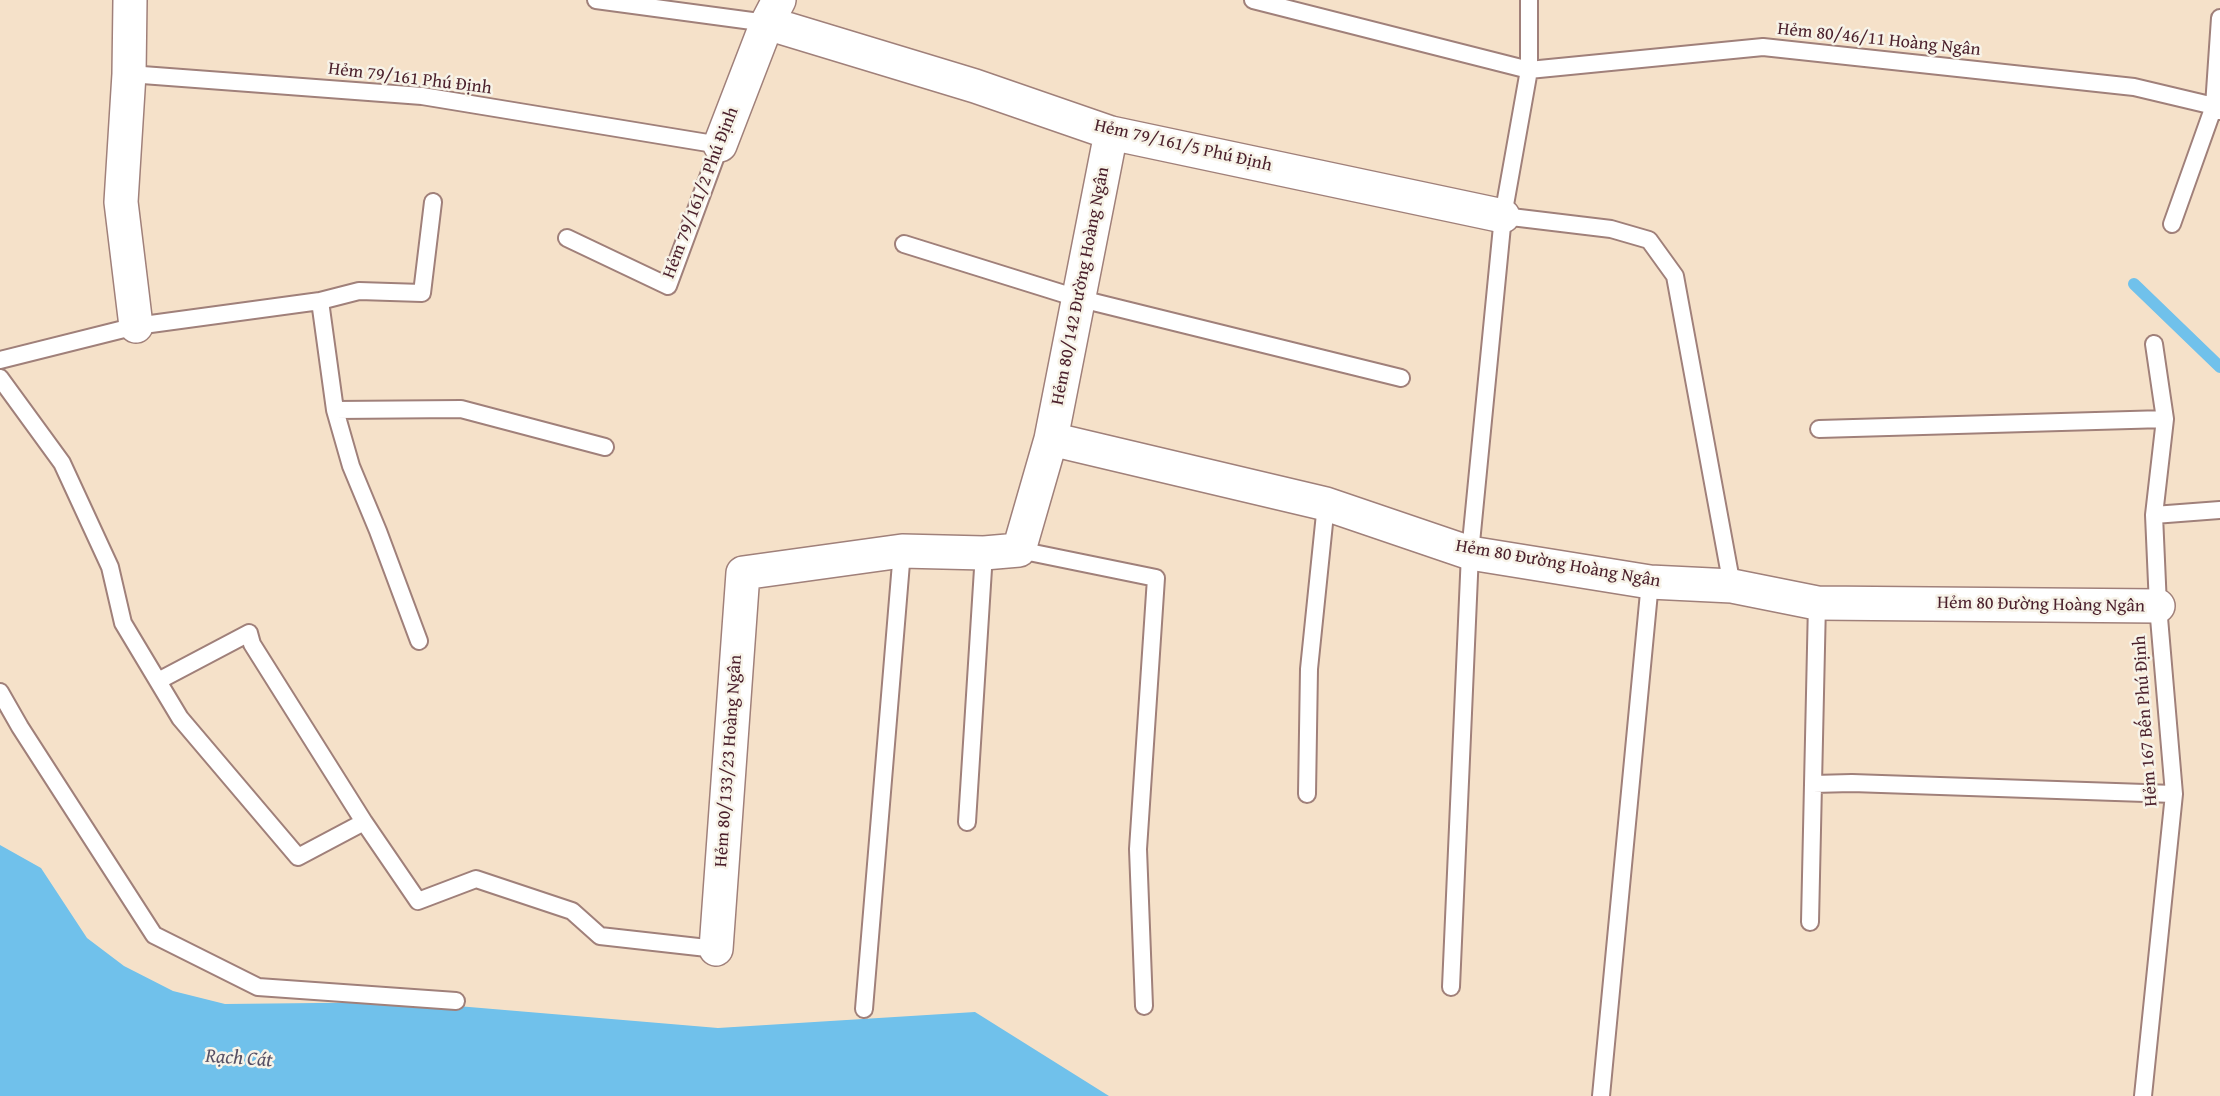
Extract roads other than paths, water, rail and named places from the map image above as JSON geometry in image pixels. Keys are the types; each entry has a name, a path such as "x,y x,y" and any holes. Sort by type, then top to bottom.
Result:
{"street":[{"path":"130,0 129,74 121,202 136,326"},
{"name":"Hẻm 79/161/5 Phú Định","path":"773,11 975,86 1111,133 1503,216"},
{"name":"Hẻm 79/161/2 Phú Định","path":"720,145 773,11"},
{"name":"Hẻm 80/142 Đường Hoàng Ngân","path":"1051,439 1111,133"},
{"path":"902,551 1019,550 1051,439"},
{"name":"Hẻm 80 Đường Hoàng Ngân","path":"1051,439 1326,504 1470,552 1650,582 1732,586 1817,603 2158,606"},
{"name":"Hẻm 80/133/23 Hoàng Ngân","path":"716,948 743,573 902,551"}],"lane":[{"path":"596,0 773,11"},
{"name":"Hẻm 80/46/11 Hoàng Ngân","path":"1254,0 1529,70 1763,47 2134,87 2217,108"},
{"path":"1451,987 1470,552 1503,216 1529,70 1529,0"},
{"path":"2172,224 2217,108 2220,18"},
{"name":"Hẻm 79/161 Phú Định","path":"129,74 422,96 720,145"},
{"name":"Hẻm 79/161/2 Phú Định","path":"567,238 668,286 720,145"},
{"path":"0,360 136,326 320,301 359,291 422,293 434,202"},
{"path":"1503,216 1611,229 1649,240 1675,276 1732,586"},
{"path":"904,244 1077,298 1401,378"},
{"path":"320,301 335,410 351,466 419,641"},
{"name":"Hẻm 167 Bến Phú Định","path":"2143,1096 2174,794 2158,606 2154,516 2165,419 2154,344"},
{"path":"0,378 62,463 110,567 123,623 180,718 298,857 364,822"},
{"path":"335,410 461,409 605,447"},
{"path":"1819,429 2165,419"},
{"path":"1307,794 1309,669 1326,504"},
{"path":"2154,516 2220,510"},
{"path":"1019,550 1156,578 1138,849 1144,1006"},
{"path":"864,1009 902,551"},
{"path":"966,822 984,552"},
{"path":"1601,1096 1650,582"},
{"path":"1810,922 1817,603"},
{"path":"158,681 249,633 252,644 364,822 418,901 476,879 572,912 600,936 716,948"},
{"path":"0,692 20,727 154,935 258,987 456,1001"},
{"path":"1813,784 1852,783 2174,794"}],"water":[{"name":"Rạch Cát","path":"0,845 41,868 87,938 124,966 173,991 225,1004 410,1002 718,1028 975,1012 1109,1096 0,1096"}],"waterway":[{"path":"2134,284 2220,367"}]}
